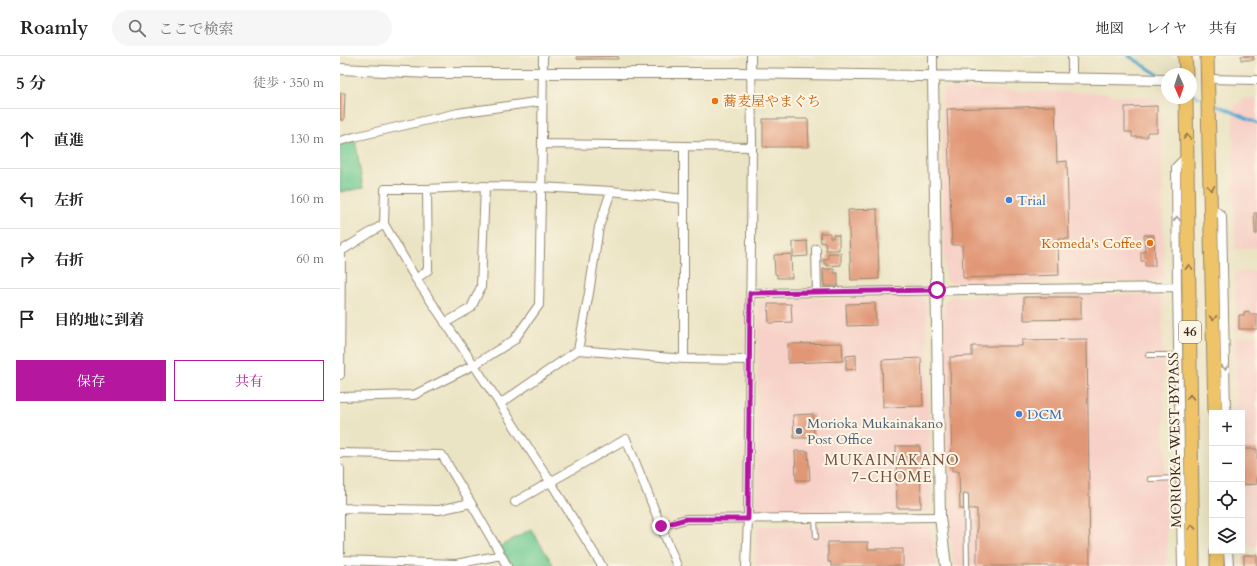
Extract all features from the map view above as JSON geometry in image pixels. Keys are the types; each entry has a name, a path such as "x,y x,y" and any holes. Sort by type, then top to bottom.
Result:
{"highway":[{"path":"1186,56 1186,68"},
{"name":"46","path":"1207,56 1215,410"},
{"name":"MORIOKA-WEST BYPASS","path":"1186,104 1192,566"},
{"path":"1217,554 1217,566"}],"street":[{"path":"340,396 414,394 474,365 514,340 539,305 542,56"},
{"path":"746,566 748,519 752,147 751,56"},
{"path":"933,56 940,517 946,566"},
{"path":"1072,56 1072,78"},
{"path":"340,69 430,73 750,73 1161,80"},
{"path":"1208,79 1257,80"},
{"path":"340,141 458,113 542,101"},
{"path":"542,144 752,147"},
{"path":"684,146 684,359"},
{"path":"1182,566 1176,167 1187,156"},
{"path":"602,566 550,481 416,279 384,224 385,189 427,189 485,186 540,187 611,191 684,199"},
{"path":"445,324 470,308 481,287 485,186"},
{"path":"416,279 428,270 427,189"},
{"path":"578,350 589,293 598,227 611,191"},
{"path":"1211,207 1222,216 1226,410"},
{"path":"340,375 342,251 384,224"},
{"path":"816,249 817,292"},
{"path":"750,293 1177,287"},
{"path":"500,404 578,350 684,359 749,360"},
{"path":"515,502 626,439 677,566"},
{"path":"340,454 442,455 507,566"},
{"path":"340,469 340,563 456,564 501,555"},
{"path":"340,508 439,510 471,503"},
{"path":"661,526 686,519 940,517"},
{"path":"1228,554 1229,566"}],"lane":[{"path":"1148,356 1178,355"},
{"path":"1150,479 1180,478"},
{"path":"966,496 967,566"},
{"path":"815,518 816,537"}],"shaded area":[{"path":"945,89 1107,93 1113,96 1151,97 1161,105 1164,276 1159,281 951,283 945,279 942,93"},
{"path":"1243,98 1257,99 1257,248 1235,249 1233,109"},
{"path":"1257,271 1257,331 1236,331 1235,272"},
{"path":"1154,294 1162,300 1167,566 954,566 948,514 944,302 950,297"},
{"path":"921,297 926,302 931,504 926,512 762,514 756,508 758,303 763,300"},
{"path":"1235,336 1257,336 1257,546 1245,546 1245,410 1236,410"},
{"path":"925,525 931,530 936,566 756,566 756,531 760,526"}],"green space":[{"path":"355,139 363,188 340,192 340,144"},
{"path":"531,529 554,566 507,566 497,548"}],"building":[{"path":"577,56 618,56 618,59 577,59"},
{"path":"1241,56 1253,56 1254,60 1241,60"},
{"path":"340,93 345,93 344,120 340,120"},
{"name":"Trial","path":"1055,106 1057,162 1067,161 1069,239 1058,239 1059,275 963,278 962,245 952,245 947,109"},
{"path":"1157,106 1157,132 1147,132 1147,137 1132,137 1132,132 1125,132 1125,107"},
{"path":"763,119 808,119 809,147 763,147"},
{"path":"877,209 879,279 851,280 848,210"},
{"path":"1254,213 1257,213 1257,234 1255,234"},
{"path":"820,233 830,233 830,238 833,238 833,235 839,235 839,250 826,250 825,242 821,243"},
{"name":"Komeda's Coffee","path":"1144,235 1154,235 1155,266 1145,266 1145,261 1141,261 1141,252 1145,252"},
{"path":"807,241 808,256 793,257 793,242"},
{"path":"828,253 841,253 841,265 827,266 827,264 824,264 824,259 828,259"},
{"path":"791,254 792,278 777,278 777,274 775,274 774,255"},
{"path":"823,269 834,269 834,273 838,273 838,286 824,286"},
{"path":"1024,297 1081,297 1081,319 1024,320"},
{"path":"875,303 876,325 847,326 846,304"},
{"path":"768,304 791,304 792,322 769,323"},
{"path":"1249,311 1249,314 1257,314 1257,329 1239,329 1239,315 1244,315 1244,312"},
{"name":"DCM","path":"1087,339 1090,566 977,566 977,509 960,509 959,471 952,471 950,357 972,356 972,346 1022,346 1022,340"},
{"path":"842,343 843,361 788,363 788,344"},
{"path":"856,355 856,369 846,370 846,356"},
{"path":"921,358 923,406 883,407 882,360"},
{"path":"813,414 814,438 794,438 793,415"},
{"path":"896,446 920,446 921,508 897,508"},
{"path":"1245,449 1257,449 1257,484 1245,485"},
{"path":"795,451 808,451 810,480 796,480"},
{"path":"828,542 868,542 868,549 903,549 903,566 831,566 831,562 828,562"},
{"path":"1244,555 1257,555 1257,566 1244,566"}],"waterway":[{"path":"1129,56 1161,76"},
{"path":"1217,105 1257,123"}],"place":[{"name":"蕎麦屋やまぐち","path":"715,101"},
{"name":"Trial","path":"1009,200"},
{"name":"Komeda's Coffee","path":"1150,243"},
{"name":"DCM","path":"1019,414"},
{"name":"Morioka Mukainakano Post Office","path":"799,431"}],"district":[{"name":"MUKAINAKANO 7-CHOME","path":"892,468"}],"route":[{"path":"661,526 686,519 748,519 750,293 937,290"}]}
